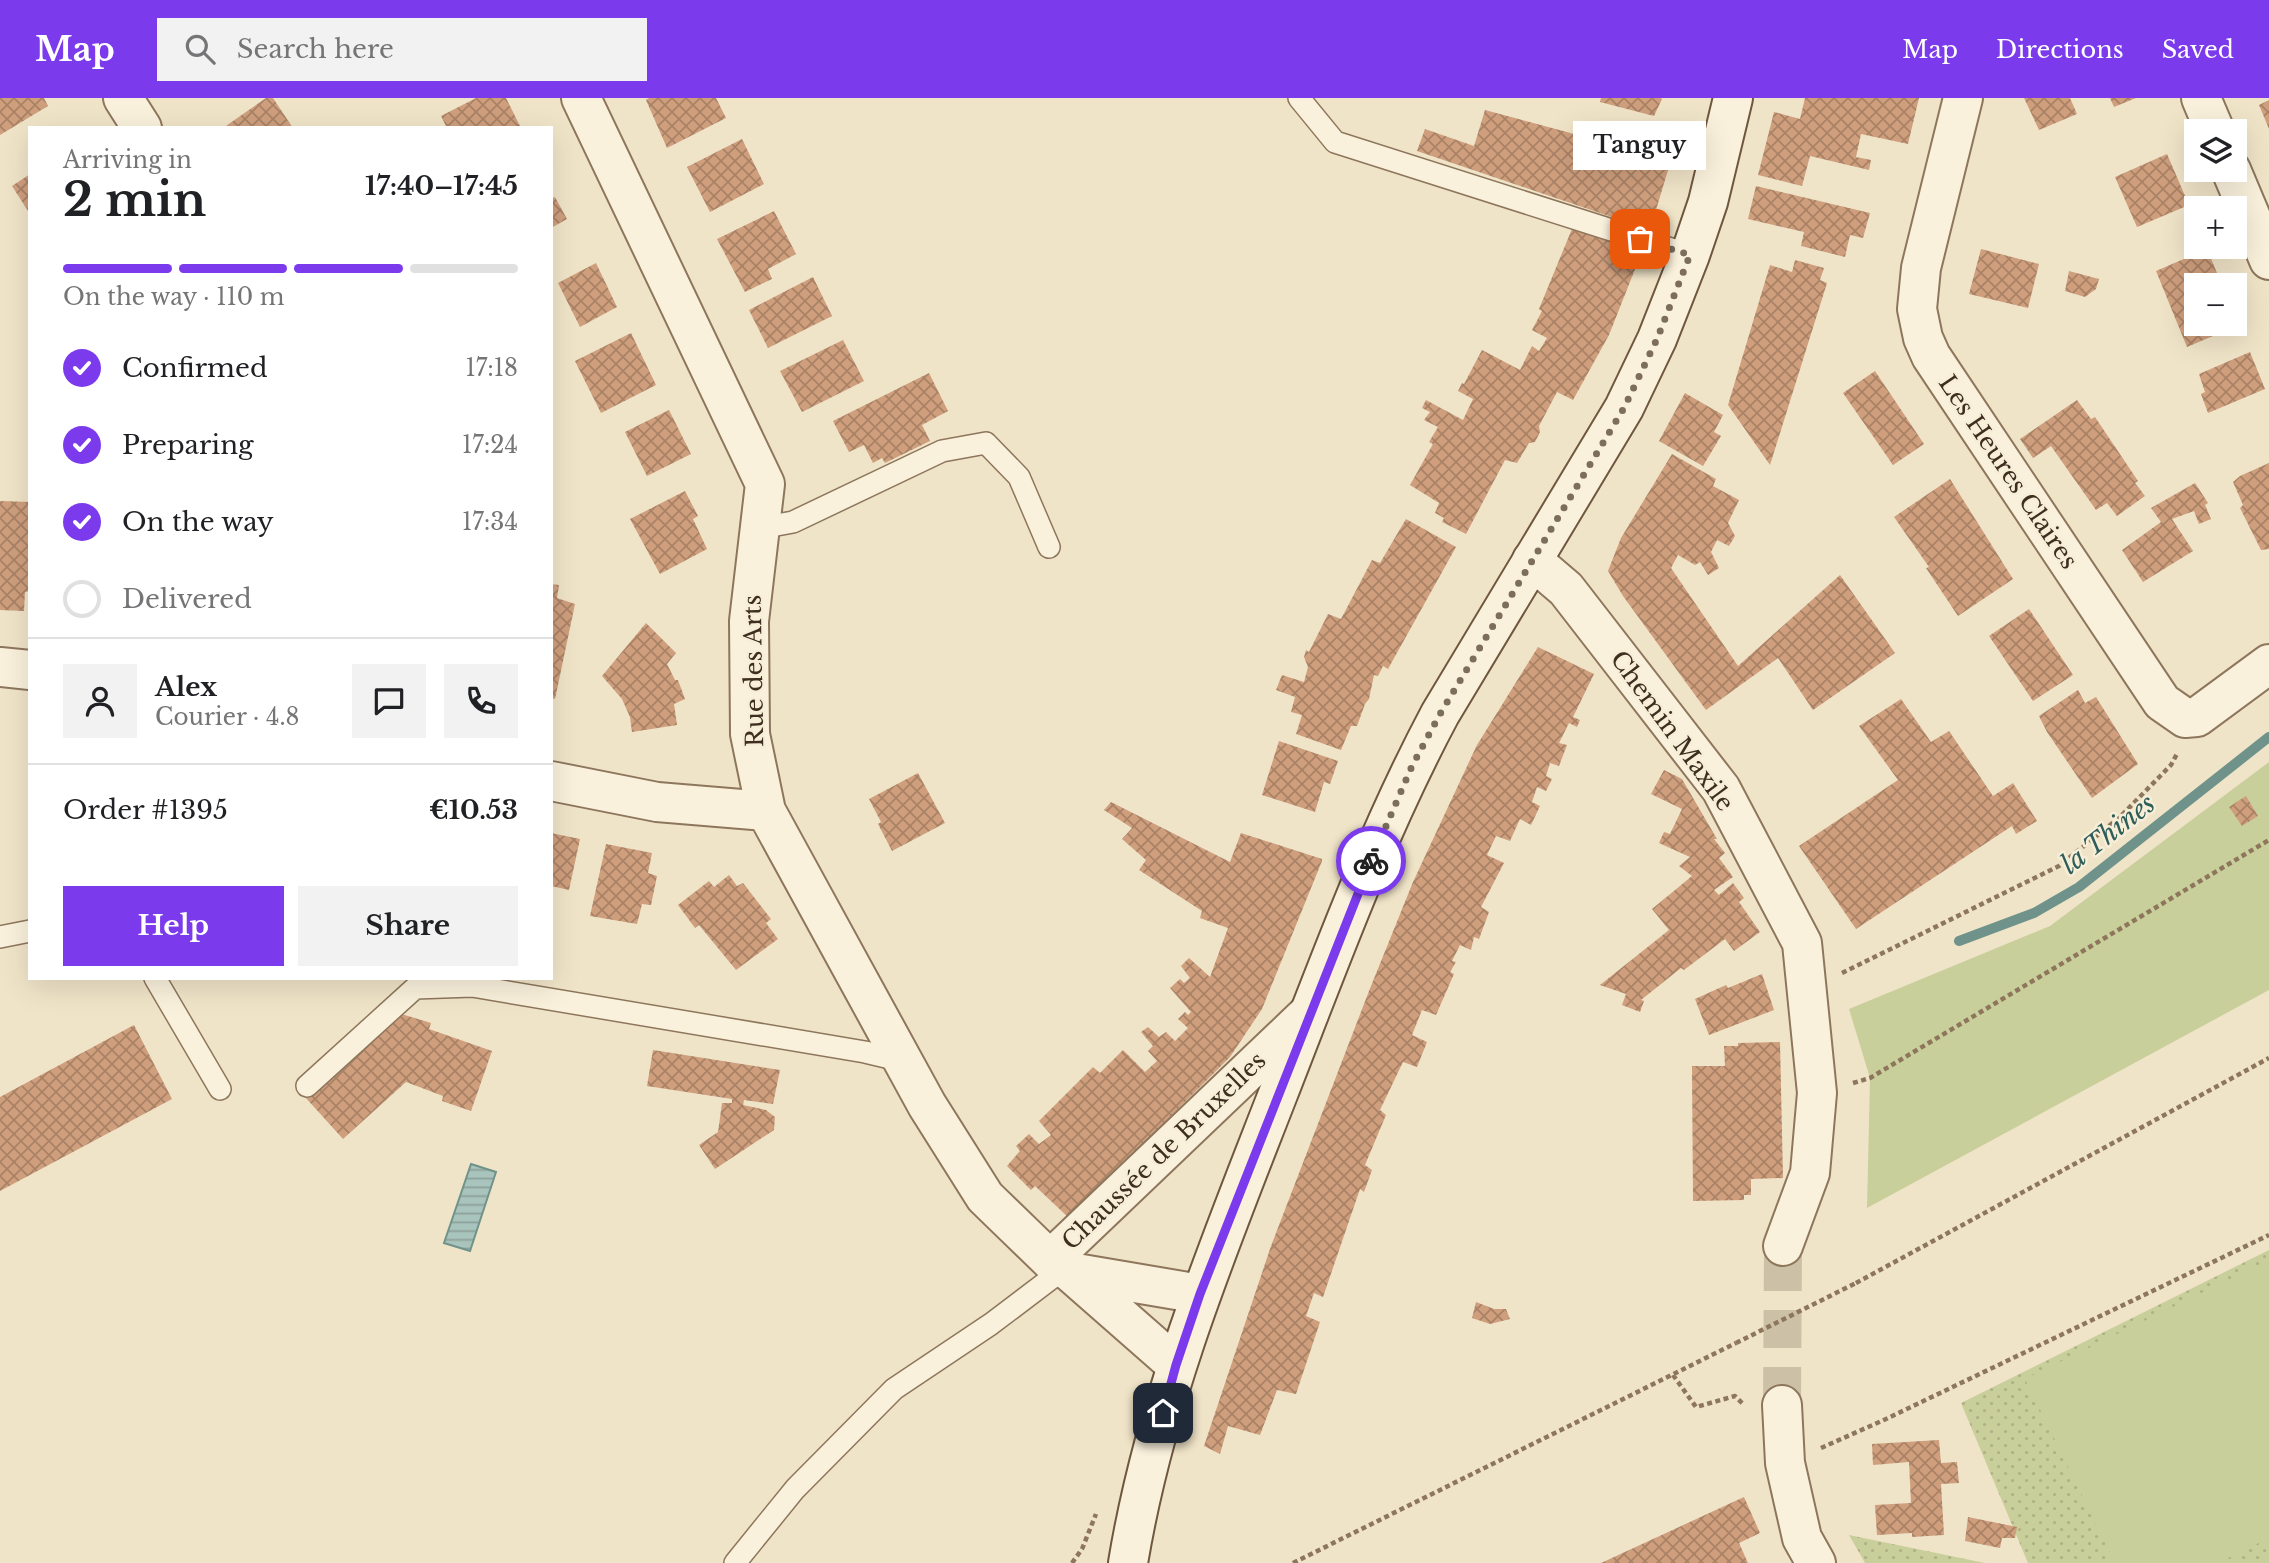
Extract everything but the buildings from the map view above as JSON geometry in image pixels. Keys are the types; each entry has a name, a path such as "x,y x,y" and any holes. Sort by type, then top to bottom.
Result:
{"street":[{"path":"123,98 141,126"},
{"name":"Chaussée de Bruxelles","path":"1128,1563 1142,1490 1176,1365 1200,1294 1309,1013 1387,822 1412,766 1440,714 1624,408 1657,339 1708,202 1733,98"},
{"name":"Les Heures Claires","path":"1963,98 1921,268 1917,309 1923,338 1931,356 2162,702 2185,718 2197,717"},
{"path":"2202,98 2210,119"},
{"name":"Rue des Arts","path":"587,100 765,484 749,621 750,734 766,811 927,1105 985,1197 1176,1365"},
{"path":"2236,182 2269,260"},
{"name":"Chemin Maxile","path":"1532,560 1566,589 1721,789 1802,943 1817,1093 1810,1173 1783,1246"},
{"path":"2197,717 2269,664"},
{"path":"0,667 28,670"},
{"path":"553,780 657,802 766,811"},
{"name":"Chaussée de Bruxelles","path":"1062,1267 1309,1013"},
{"path":"1062,1267 1200,1294"},
{"path":"1782,1413 1785,1463 1802,1538 1816,1563"}],"lane":[{"path":"1299,98 1335,142 1690,255"},
{"path":"760,528 793,522 942,450 986,443 1018,477 1049,547"},
{"path":"0,937 28,931"},
{"path":"156,980 220,1089"},
{"path":"307,1086 415,988 472,986 865,1052 903,1061"},
{"path":"734,1563 794,1489 894,1389 991,1324 1062,1267"}],"path":[{"path":"1807,990 2059,866 2120,817 2171,765 2197,717"},
{"path":"1817,1093 1870,1078 2269,840"},
{"path":"1293,1563 1856,1283 2269,1058"},
{"path":"1785,1463 1886,1419 2269,1235"},
{"path":"1673,1374 1696,1407 1735,1396 1753,1414 1782,1413"}],"green space":[{"path":"2269,762 2269,990 1867,1208 1870,1078 1849,1009 2050,926"},
{"path":"2269,1250 2269,1563 2028,1563 1961,1403"},
{"path":"2269,1260 2269,1538 2218,1563 2115,1563 2025,1379"},
{"path":"1849,1535 1985,1563 1865,1563"}],"water":[{"path":"471,1164 496,1172 470,1251 444,1243"}],"waterway":[{"name":"la Thines","path":"1959,941 2034,913 2079,887 2269,737"}],"tunnel":[{"path":"1782,1405 1783,1246"}],"way so far":[{"path":"1371,861 1412,766 1440,714 1624,408 1657,339 1690,255 1640,239"}],"place":[{"name":"Tanguy","path":"1640,239"}],"route":[{"path":"1163,1413 1200,1294 1371,861"}]}
